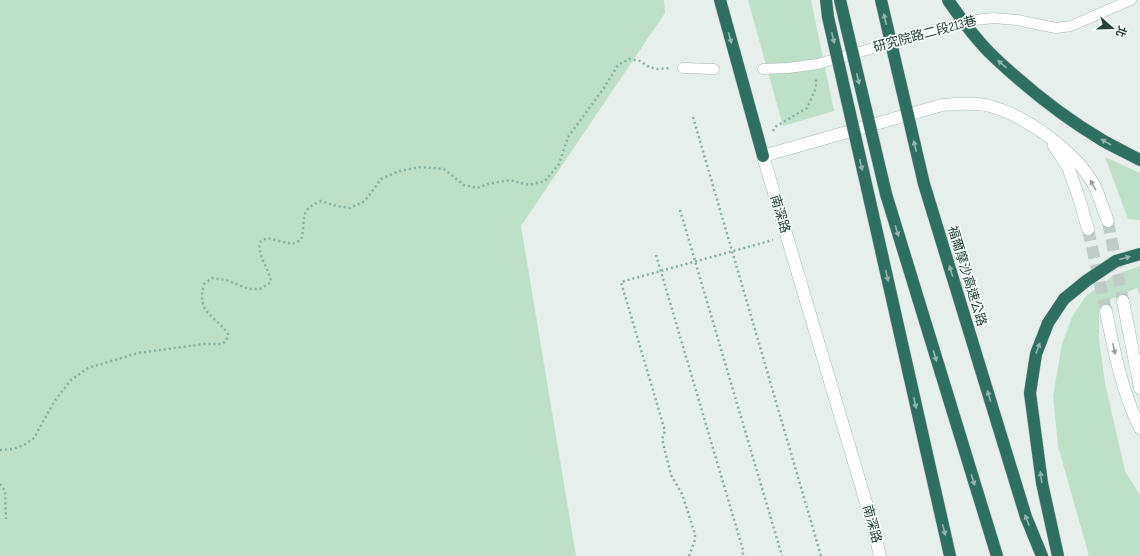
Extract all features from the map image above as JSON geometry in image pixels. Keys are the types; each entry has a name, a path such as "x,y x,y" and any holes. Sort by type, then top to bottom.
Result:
{"highway":[{"path":"720,0 763,156"},
{"path":"826,0 828,17 950,556"},
{"path":"840,0 886,194 996,556"},
{"name":"福爾摩沙高速公路","path":"881,0 924,184 1026,516 1042,556"},
{"path":"948,0 960,17 993,56 1059,112 1103,140 1140,160"},
{"path":"1058,556 1042,482 1030,393 1036,354 1048,323 1064,299 1086,281 1116,261 1140,254"}],"main road":[{"path":"763,156 942,105 963,103 990,106 1016,116 1045,134 1076,160 1094,186 1108,221"},
{"path":"1045,134 1068,167 1088,229"},
{"name":"南深路","path":"763,156 873,526 880,556"},
{"path":"1123,301 1140,388"},
{"path":"1106,311 1116,359 1132,412 1140,428"}],"lane":[{"name":"研究院路二段213巷","path":"763,69 788,68 818,64 968,21 993,18 1017,20 1056,28 1070,26 1131,0"},
{"path":"682,68 714,69"}],"path":[{"path":"0,450 24,446 34,438 54,402 70,380 88,368 138,352 204,344 222,344 226,341 228,334 224,328 208,315 203,307 201,292 204,284 212,278 226,280 249,289 260,289 271,282 270,274 258,250 260,242 267,238 292,244 301,240 304,232 304,214 310,205 321,201 336,206 350,208 365,201 381,179 399,171 421,167 444,170 464,186 477,188 488,184 510,180 529,185 545,181 559,164 568,137 604,88 618,65 629,59 640,61 649,67 658,69 682,68"},
{"path":"763,156 775,127 807,108 816,88 818,64"},
{"path":"693,117 821,556"},
{"path":"680,210 782,556"},
{"path":"689,556 695,540 695,534 682,494 671,475 662,439 664,431 620,282 787,236"},
{"path":"656,255 743,550 743,556"},
{"path":"0,484 5,491 6,518"}],"green space":[{"path":"0,0 664,0 665,13 521,226 576,556 0,556"},
{"path":"748,0 811,0 834,111 783,126"},
{"path":"1105,157 1140,173 1140,220 1128,219"},
{"path":"1140,266 1140,296 1137,288 1099,304 1099,339 1105,383 1125,471 1140,495 1140,556 1089,556 1058,446 1053,396 1062,344 1073,315 1086,296 1114,275"}],"tunnel":[{"path":"1108,221 1123,301"},
{"path":"1088,229 1106,311"}]}
